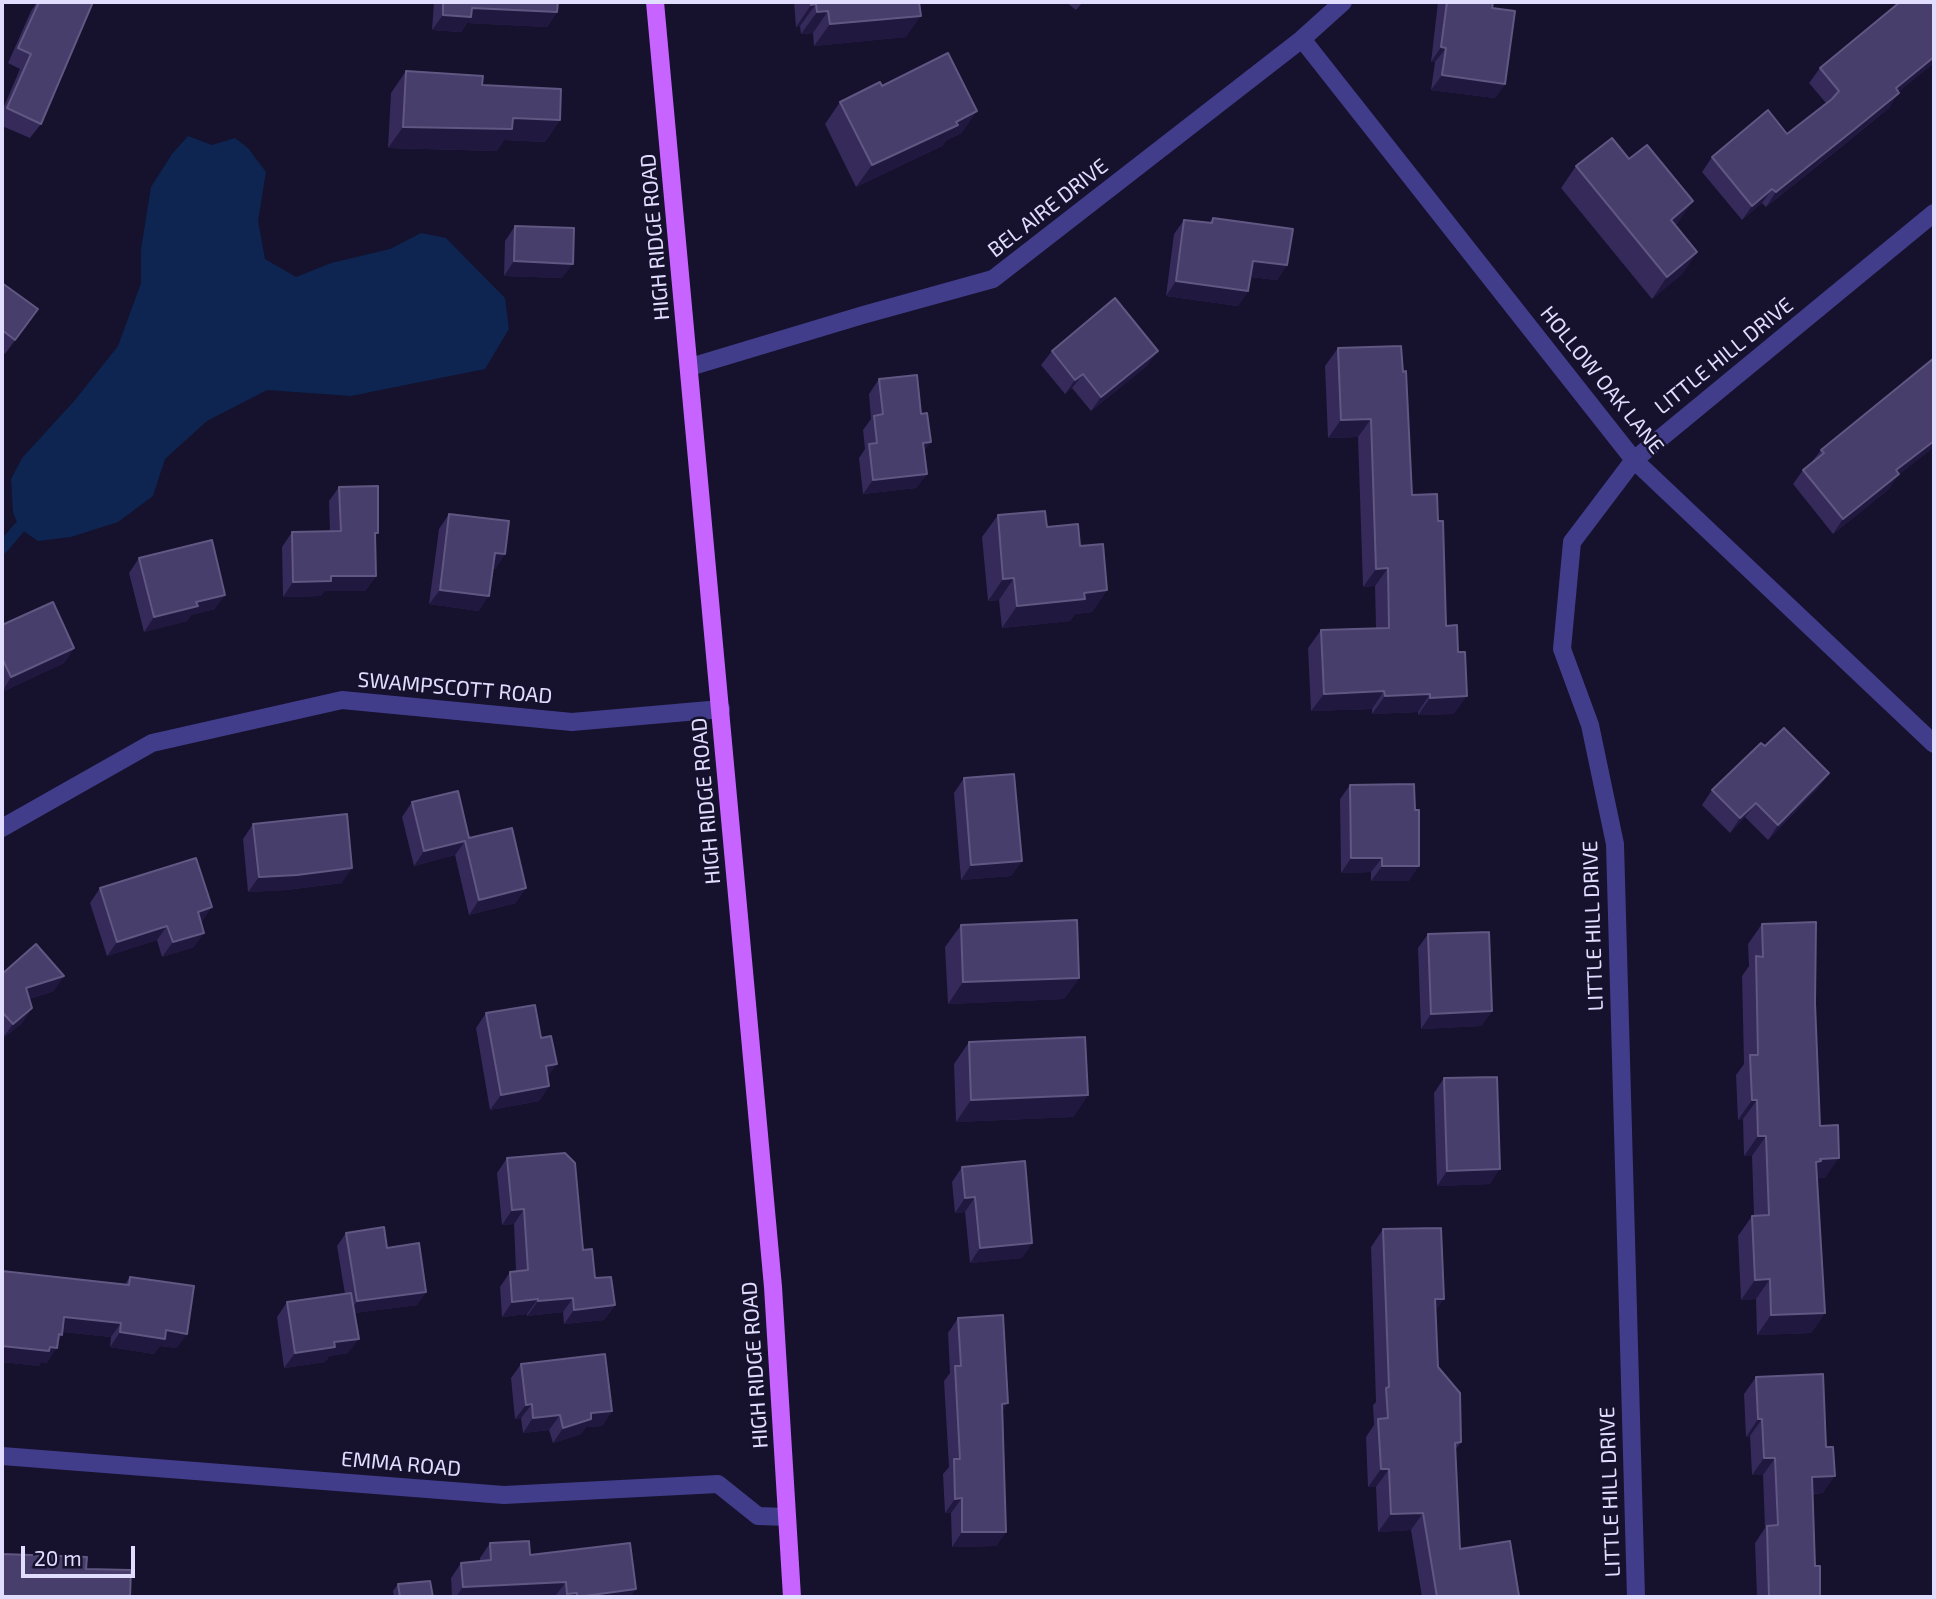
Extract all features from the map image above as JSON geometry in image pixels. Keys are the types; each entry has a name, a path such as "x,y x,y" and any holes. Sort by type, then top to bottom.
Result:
{"main road":[{"name":"HIGH RIDGE ROAD","path":"655,2 773,1287 792,1597"}],"street":[{"name":"BEL AIRE DRIVE","path":"690,367 863,314 993,279 1302,39 1343,2"},
{"name":"HOLLOW OAK LANE","path":"1302,39 1634,460 1934,744"},
{"name":"LITTLE HILL DRIVE","path":"1636,1597 1615,844 1590,725 1562,649 1572,542 1634,460 1934,213"},
{"name":"SWAMPSCOTT ROAD","path":"2,828 152,743 342,700 572,722 721,709"},
{"name":"EMMA ROAD","path":"2,1455 504,1495 718,1484 758,1516 787,1517"}],"water":[{"path":"188,136 212,145 235,138 248,148 266,172 258,221 265,259 296,277 331,263 390,249 421,233 446,238 505,298 509,329 485,369 351,396 267,390 207,421 165,459 153,496 118,522 71,537 38,541 19,528 13,512 11,479 22,458 75,400 118,346 141,283 141,249 151,187 172,154"}],"building":[{"path":"39,2 93,2 41,124 7,108 31,54 18,48"},
{"path":"443,2 558,2 557,12 472,8 471,17 443,15"},
{"path":"811,2 919,2 921,16 830,24 828,11 817,12 816,4 811,5"},
{"path":"1447,2 1493,2 1492,8 1515,11 1505,84 1442,75 1446,48 1441,47"},
{"path":"1900,2 1934,2 1934,57 1896,88 1899,93 1776,192 1772,189 1752,206 1712,157 1768,110 1787,134 1832,99 1839,91 1820,68"},
{"path":"948,53 977,111 956,122 958,125 872,165 840,102 880,82 882,86"},
{"path":"406,71 483,76 482,85 561,89 560,120 513,118 512,129 403,127"},
{"path":"1612,138 1629,159 1647,145 1693,201 1671,220 1697,252 1667,277 1576,166"},
{"path":"1213,218 1293,229 1287,265 1253,261 1248,291 1176,281 1184,220 1212,223"},
{"path":"515,226 574,228 573,264 514,261"},
{"path":"2,283 38,309 15,340 2,330"},
{"path":"1115,298 1158,351 1101,397 1083,374 1075,380 1052,351"},
{"path":"1401,346 1403,372 1406,371 1412,495 1437,494 1438,521 1443,521 1446,626 1457,625 1458,652 1465,652 1467,696 1385,696 1384,691 1324,694 1321,630 1389,628 1388,568 1376,569 1371,419 1341,420 1338,348"},
{"path":"1934,358 1934,441 1896,470 1899,474 1843,519 1803,470 1824,453 1821,450"},
{"path":"917,375 921,414 927,413 931,442 923,443 927,474 873,480 869,444 877,443 874,416 883,414 879,379"},
{"path":"378,486 376,576 331,576 331,581 293,582 292,532 341,531 339,487"},
{"path":"1045,511 1047,527 1078,524 1080,546 1103,544 1107,590 1084,593 1085,599 1017,606 1014,578 1003,579 998,515"},
{"path":"449,514 509,521 505,554 495,553 489,596 440,590"},
{"path":"212,540 225,595 196,602 198,606 154,617 139,558"},
{"path":"53,602 74,648 11,677 2,658 2,625"},
{"path":"1784,728 1829,773 1778,825 1756,803 1740,818 1712,790 1761,743 1765,746"},
{"path":"1014,774 1022,861 971,865 964,778"},
{"path":"1414,784 1415,810 1419,810 1419,866 1382,866 1382,858 1351,858 1350,785"},
{"path":"458,791 469,838 512,828 526,888 479,900 465,841 424,851 412,802"},
{"path":"347,814 352,868 259,877 253,824"},
{"path":"196,858 212,907 198,912 204,933 173,942 167,926 117,942 100,888"},
{"path":"1077,920 1079,978 963,982 961,925"},
{"path":"1816,922 1815,1003 1820,1126 1838,1125 1839,1158 1820,1159 1821,1161 1816,1162 1825,1313 1771,1315 1770,1279 1755,1280 1752,1216 1769,1215 1766,1136 1758,1136 1757,1100 1752,1100 1750,1055 1758,1055 1756,956 1763,957 1762,924"},
{"path":"1489,932 1492,1011 1431,1014 1428,934"},
{"path":"36,944 64,976 26,988 32,1008 13,1024 2,1012 2,974"},
{"path":"535,1005 541,1038 551,1036 557,1064 546,1066 549,1086 501,1095 486,1013"},
{"path":"1085,1037 1088,1095 971,1100 969,1042"},
{"path":"1497,1077 1500,1169 1447,1171 1444,1078"},
{"path":"565,1153 575,1163 583,1250 592,1249 595,1278 611,1277 615,1305 574,1310 573,1298 512,1302 510,1272 528,1270 524,1209 512,1210 507,1158"},
{"path":"1025,1161 1032,1243 980,1248 975,1197 965,1198 962,1167"},
{"path":"384,1227 387,1248 419,1243 426,1292 357,1301 346,1233"},
{"path":"1441,1228 1444,1299 1435,1299 1438,1367 1460,1393 1461,1442 1455,1443 1460,1549 1510,1541 1519,1596 1437,1597 1423,1513 1391,1514 1389,1469 1381,1469 1378,1419 1388,1418 1386,1388 1389,1387 1383,1229"},
{"path":"2,1271 129,1285 130,1277 194,1286 187,1334 166,1330 165,1339 120,1332 121,1323 64,1317 57,1348 50,1347 49,1351 2,1346"},
{"path":"351,1293 359,1339 334,1342 335,1347 295,1353 287,1302"},
{"path":"1003,1315 1008,1403 1002,1404 1006,1532 962,1532 962,1498 955,1499 954,1459 960,1459 955,1366 961,1366 958,1318"},
{"path":"605,1354 612,1411 591,1413 591,1419 563,1428 560,1415 533,1418 532,1404 526,1405 521,1364"},
{"path":"1823,1374 1826,1447 1833,1447 1835,1476 1812,1477 1815,1566 1820,1566 1820,1597 1769,1597 1767,1526 1778,1525 1775,1458 1764,1458 1762,1419 1758,1419 1756,1377"},
{"path":"529,1541 530,1555 630,1543 636,1589 577,1597 577,1593 567,1594 566,1582 463,1587 461,1563 491,1560 490,1543"},
{"path":"2,1554 87,1557 86,1569 131,1570 130,1597 2,1597"},
{"path":"430,1581 433,1597 400,1597 398,1584"}],"waterway":[{"path":"2,548 19,528"}]}
